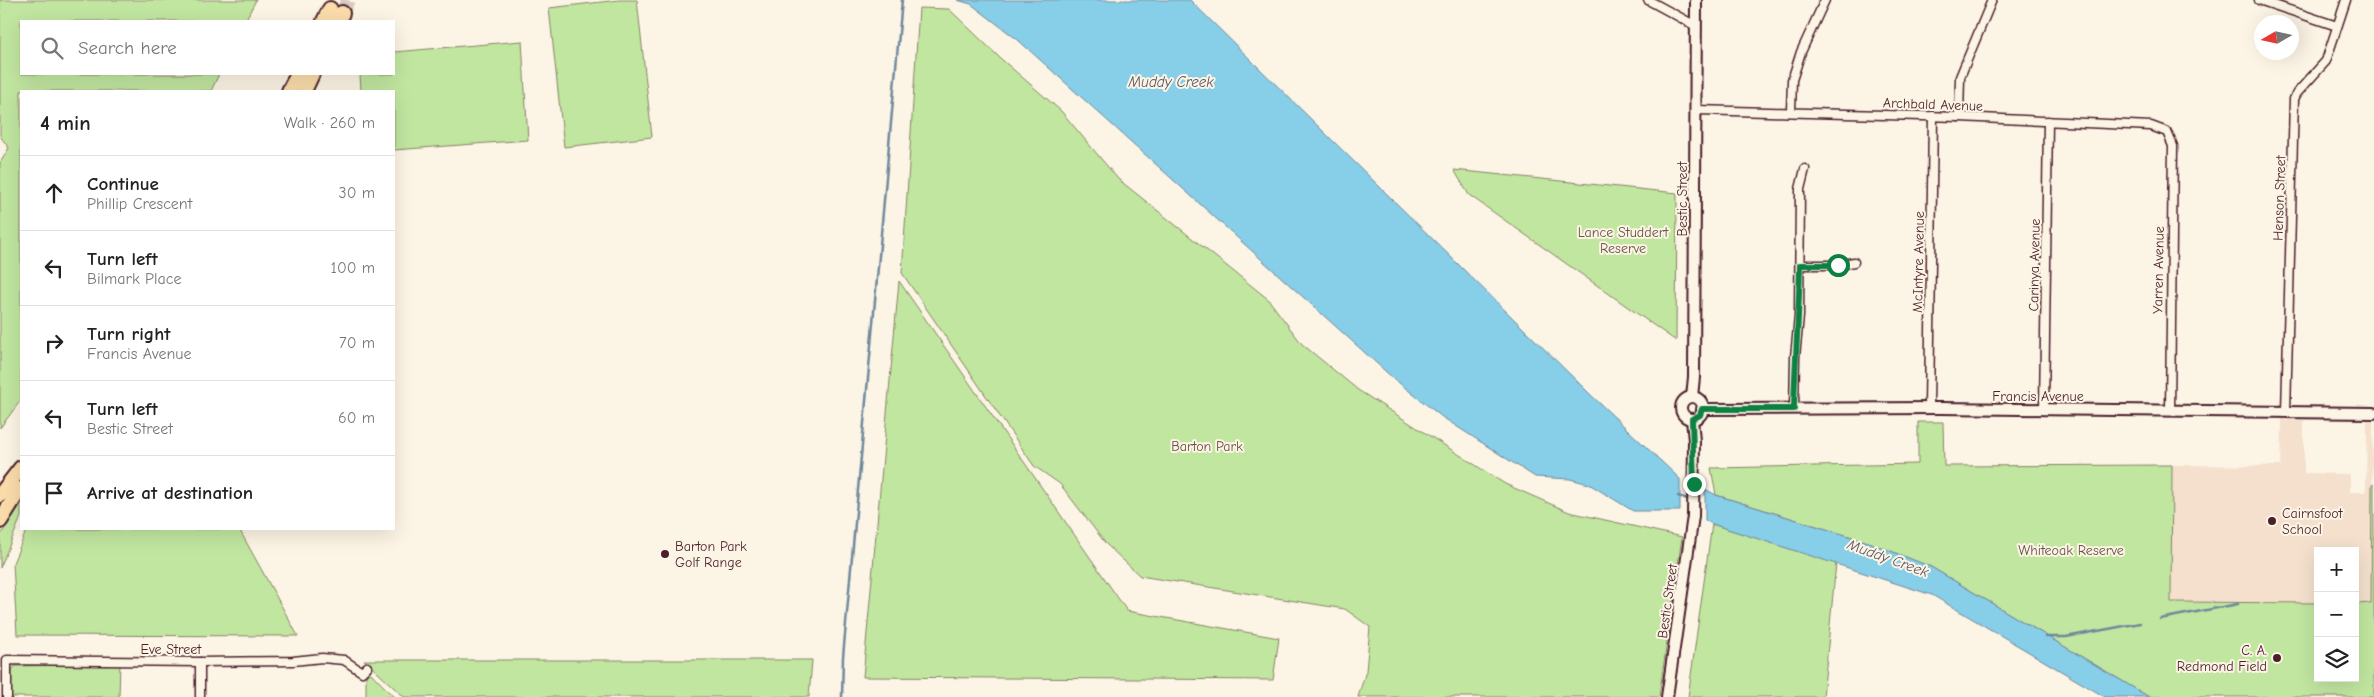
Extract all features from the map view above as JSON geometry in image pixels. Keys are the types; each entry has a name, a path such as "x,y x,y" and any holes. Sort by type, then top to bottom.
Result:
{"highway":[{"path":"290,90 297,75"},
{"path":"304,90 312,75"},
{"path":"0,494 18,485"},
{"path":"0,512 18,485"},
{"path":"0,521 18,485"}],"main road":[{"name":"Bestic Street","path":"1692,397 1694,377 1696,0"},
{"path":"1692,397 1699,400 1702,409 1700,415 1692,419 1685,416 1681,408 1686,399 1692,397"},
{"name":"Francis Avenue","path":"1702,409 1929,408 2374,413"},
{"name":"Bestic Street","path":"1668,697 1693,516 1692,419"}],"street":[{"path":"1648,0 1696,26"},
{"path":"1791,111 1792,80 1801,52 1825,0"},
{"path":"1958,116 1960,77 1992,0"},
{"path":"2258,0 2337,26"},
{"name":"Henson Street","path":"2286,412 2294,99 2297,93 2326,61 2346,0"},
{"name":"Archbald Avenue","path":"1696,110 1958,116 2151,126 2167,132"},
{"name":"McIntyre Avenue","path":"1929,408 1933,116"},
{"name":"Carinya Avenue","path":"2044,410 2048,121"},
{"name":"Yarren Avenue","path":"2167,132 2173,146 2170,410"},
{"path":"1794,409 1795,357 1799,316 1800,189 1805,169"},
{"path":"1800,265 1838,265 1854,262"},
{"name":"Eve Street","path":"6,697 7,660 200,662 293,661 322,658 344,660 362,672 366,666"},
{"path":"200,662 200,697"}],"shaded area":[{"name":"Cairnsfoot School","path":"2282,419 2304,420 2304,473 2350,474 2350,492 2366,492 2367,420 2373,421 2371,604 2359,604 2359,547 2314,547 2314,603 2171,602 2172,465 2281,466"}],"green space":[{"path":"0,0 256,0 246,20 20,20 20,75 219,75 211,90 20,90 20,401 0,428 0,163 9,148 0,136"},
{"path":"619,0 637,0 652,137 564,147 549,8"},
{"name":"Barton Park","path":"919,8 949,9 1000,58 1061,111 1118,179 1268,299 1302,344 1358,390 1505,484 1569,512 1682,537 1659,697 1358,697 1366,671 1370,627 1345,609 1140,576 1106,544 1060,484 1034,466 902,273"},
{"path":"522,41 528,140 395,150 395,90 361,90 360,75 395,75 395,52"},
{"name":"Lance Studdert Reserve","path":"1454,170 1677,193 1676,341 1469,195"},
{"path":"899,281 1127,611 1279,638 1273,680 863,677"},
{"name":"Whiteoak Reserve","path":"1918,422 1943,422 1944,466 2172,465 2171,602 2314,603 2314,682 2359,682 2359,604 2371,603 2372,484 2374,484 2374,697 2149,697 1931,567 1868,542 1716,495 1711,468 1918,464"},
{"path":"20,505 20,519 0,568 0,536"},
{"path":"1712,524 1836,563 1823,697 1688,697"},
{"path":"27,530 240,530 298,636 17,635 13,563"},
{"path":"364,660 812,660 809,697 404,697"},
{"path":"120,664 119,697 11,697 12,670 15,666"},
{"path":"371,673 394,697 366,697 366,675"}],"water":[{"name":"Muddy Creek","path":"957,0 1190,0 1591,395 1680,479 1680,511 1633,511 1589,484 1570,479 1535,477 1442,417 1394,379 1018,40 971,4"},
{"path":"1705,489 1716,495 1868,542 1931,567 2149,697 2105,697 1932,595 1712,524 1705,520"}],"waterway":[{"path":"842,697 843,657 902,0"},
{"name":"Muddy Creek","path":"1678,496 1691,500"},
{"path":"2160,619 2238,604"},
{"path":"2046,637 2066,637 2140,623"}],"tunnel":[{"path":"342,13 348,0"}],"place":[{"name":"Cairnsfoot School","path":"2272,521"},
{"name":"Barton Park Golf Range","path":"665,554"},
{"name":"C. A. Redmond Field","path":"2277,658"}],"route":[{"path":"1694,484 1692,419 1700,415 1702,409 1794,409 1800,265 1838,265"}]}
